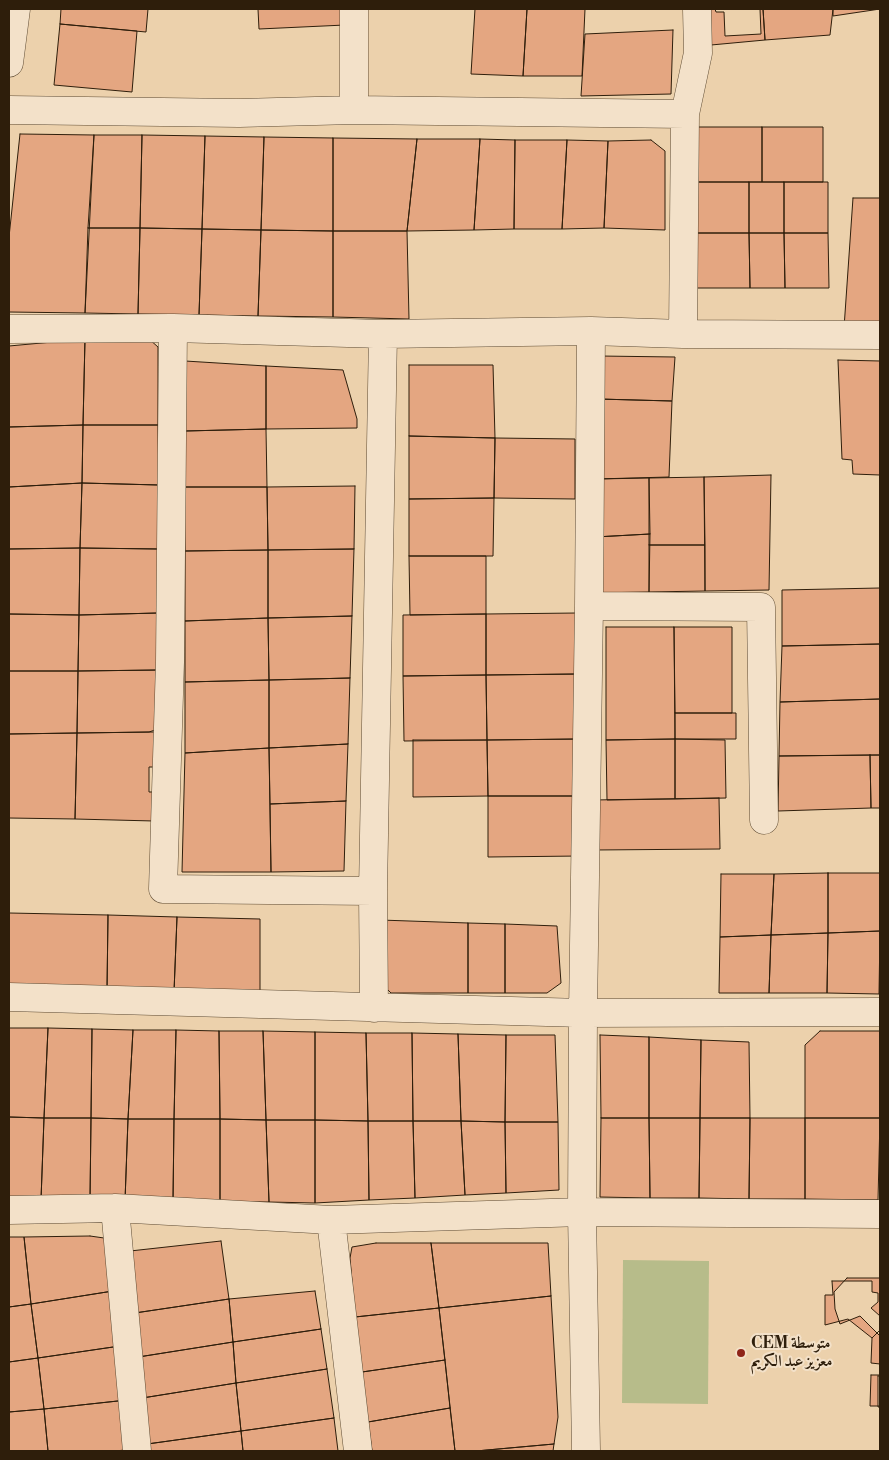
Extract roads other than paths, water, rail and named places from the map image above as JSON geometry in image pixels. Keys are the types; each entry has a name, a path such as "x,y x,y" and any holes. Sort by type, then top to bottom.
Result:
{"street":[{"path":"9,63 16,9"},
{"path":"354,9 354,110"},
{"path":"683,334 685,114 698,53 698,9"},
{"path":"9,110 239,113 354,110 685,114"},
{"path":"9,329 173,328 382,334 591,331 683,334 880,335"},
{"path":"173,328 170,662 163,889 373,891"},
{"path":"586,1451 582,1212 591,331"},
{"path":"374,1008 373,891 382,334"},
{"path":"589,606 761,607 764,820"},
{"path":"9,997 583,1012 880,1012"},
{"path":"9,1210 115,1208 332,1220 582,1212 880,1214"},
{"path":"115,1208 137,1451"},
{"path":"332,1220 358,1451"}],"place":[{"name":"CEM متوسطة معزيز عبد الكريم","path":"741,1353"}]}
